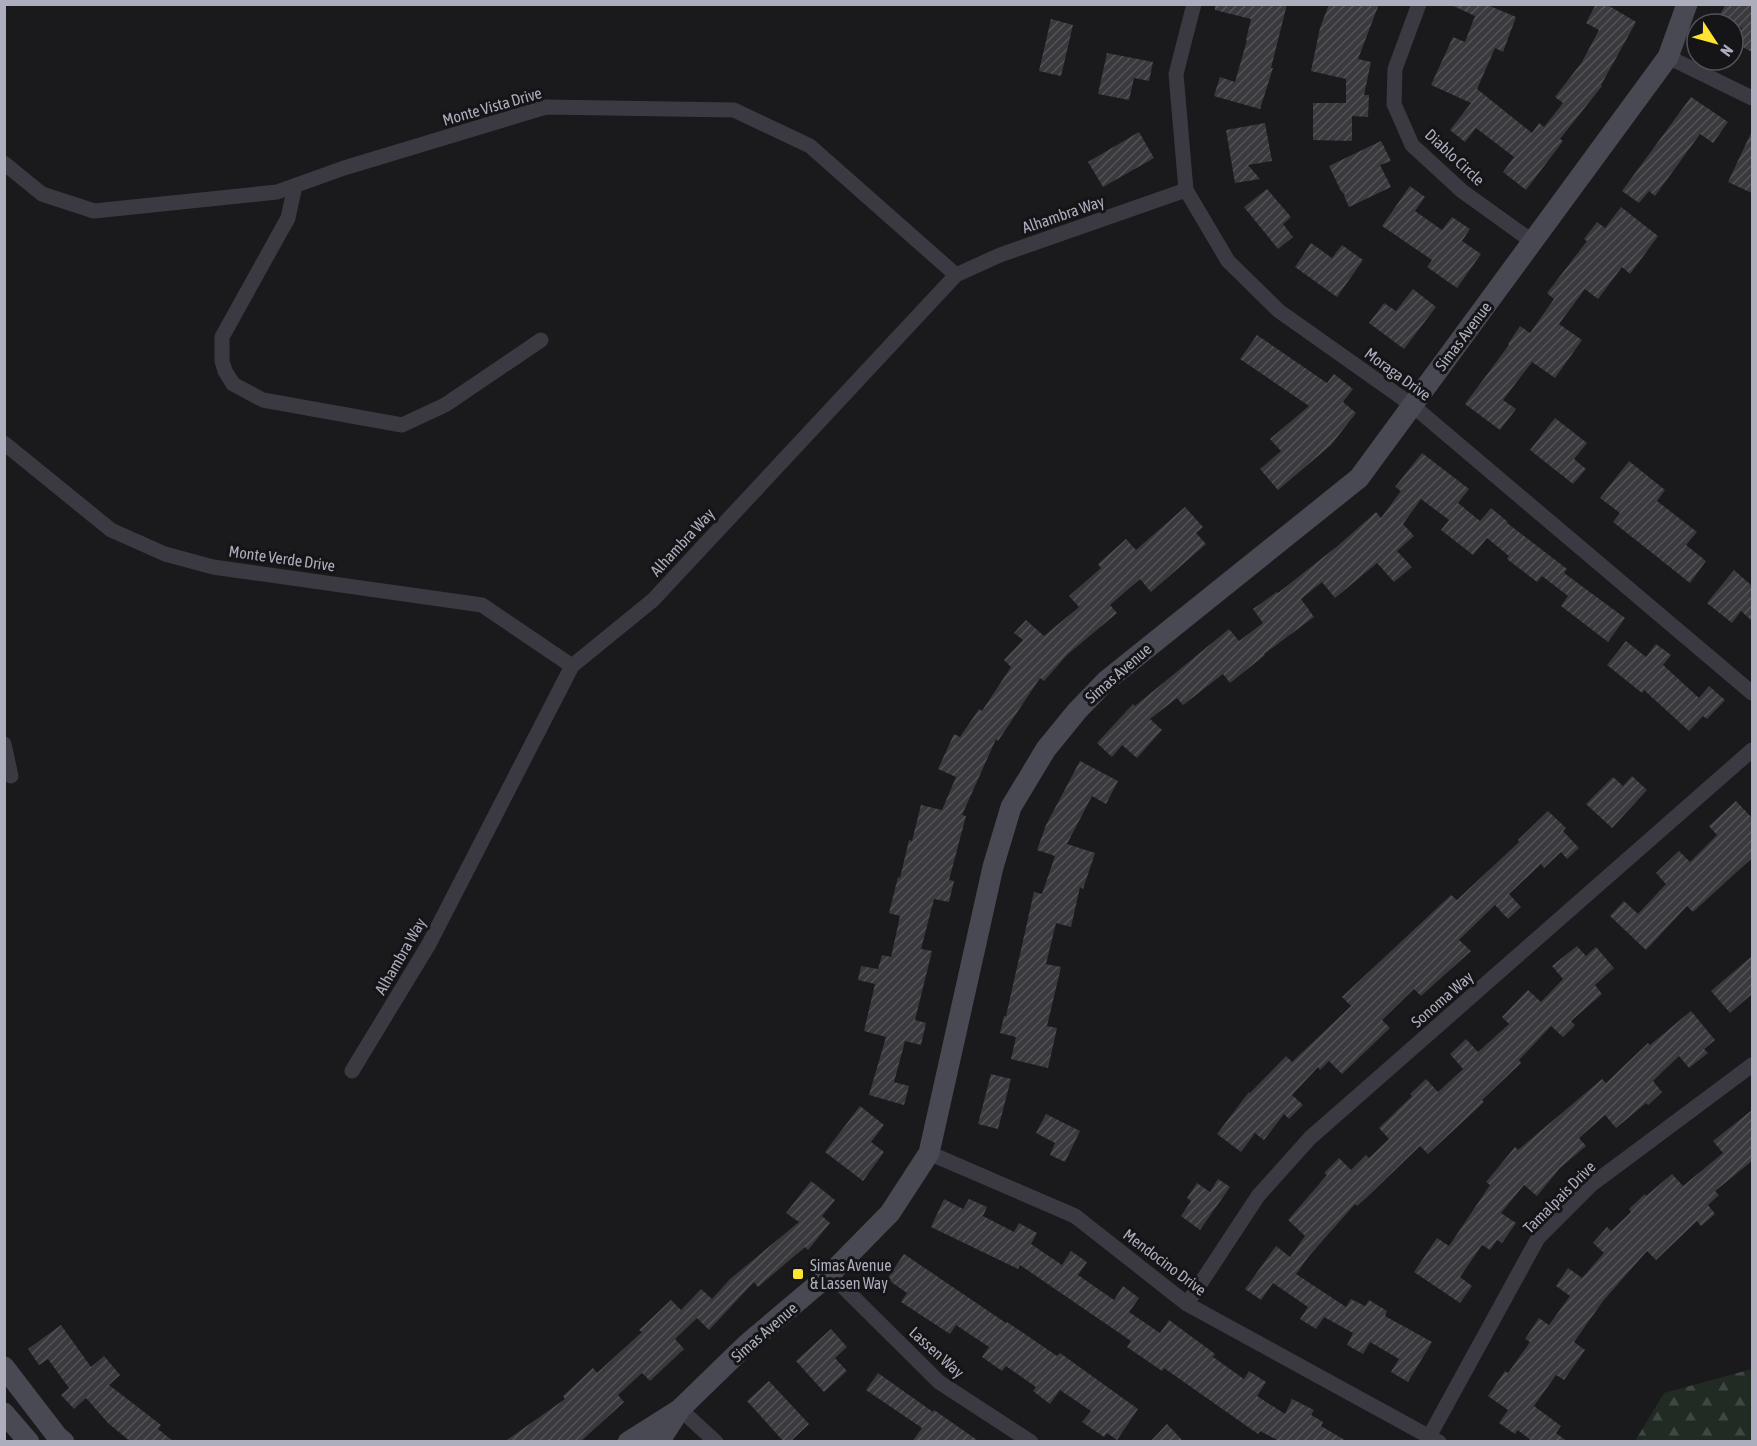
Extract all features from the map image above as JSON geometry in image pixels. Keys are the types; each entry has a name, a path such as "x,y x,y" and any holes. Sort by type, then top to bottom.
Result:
{"street":[{"name":"Moraga Drive","path":"1194,4 1176,74 1186,190 1228,261 1279,311 1412,405 1752,693"},
{"name":"Diablo Circle","path":"1419,4 1395,69 1394,104 1412,145 1462,191 1533,242"},
{"name":"Simas Avenue","path":"628,1442 680,1409 747,1344 830,1274 890,1213 929,1153 993,867 1011,807 1046,749 1077,711 1106,681 1359,478 1668,57 1687,4"},
{"path":"1668,57 1752,98"},
{"name":"Monte Vista Drive","path":"4,164 42,194 94,212 277,192 345,168 546,107 734,110 810,146 956,275"},
{"path":"295,186 288,218 222,337 222,361 233,384 263,400 402,425 445,405 541,340"},
{"name":"Alhambra Way","path":"352,1071 429,944 573,666 653,600 956,275 1000,255 1186,190"},
{"name":"Monte Verde Drive","path":"4,443 111,530 165,554 213,567 482,605 573,666"},
{"path":"4,744 11,776"},
{"name":"Sonoma Way","path":"1187,1304 1258,1196 1310,1138 1752,750"},
{"name":"Tamalpais Drive","path":"1434,1438 1538,1238 1591,1185 1752,1065"},
{"name":"Mendocino Drive","path":"929,1153 1075,1216 1187,1304 1434,1438"},
{"name":"Lassen Way","path":"830,1274 939,1382 1031,1442"},
{"path":"4,1367 64,1442"},
{"name":"Simas Avenue","path":"659,1442 680,1409"},
{"path":"680,1409 716,1442"},
{"path":"4,1413 29,1442"}],"green space":[{"path":"1752,1369 1752,1441 1635,1441 1664,1393"}],"building":[{"path":"1215,4 1287,4 1271,68 1273,68 1260,109 1214,96 1220,77 1235,82 1251,19 1215,10"},
{"path":"1329,4 1379,4 1358,59 1371,62 1364,95 1369,95 1368,117 1352,116 1352,141 1313,140 1313,103 1346,103 1346,79 1311,71 1320,28"},
{"path":"1449,4 1485,4 1516,17 1503,52 1495,48 1477,89 1532,133 1539,123 1544,127 1563,103 1555,97 1582,62 1599,30 1586,23 1596,4 1606,4 1636,22 1602,86 1560,139 1563,141 1526,190 1503,172 1514,157 1476,128 1465,142 1450,130 1471,103 1431,85 1453,37 1465,42 1475,16"},
{"path":"1726,4 1752,4 1752,52 1745,48 1745,12 1721,12"},
{"path":"1051,19 1073,25 1061,76 1039,71"},
{"path":"1107,53 1153,62 1149,81 1134,78 1129,100 1098,94"},
{"path":"1691,97 1728,122 1713,143 1700,134 1655,196 1649,191 1639,203 1622,191"},
{"path":"1265,123 1272,161 1248,165 1260,179 1235,183 1226,130"},
{"path":"1752,131 1752,193 1728,182"},
{"path":"1139,132 1154,158 1103,187 1088,162"},
{"path":"1381,141 1391,161 1380,165 1391,187 1349,207 1329,166"},
{"path":"1410,186 1425,197 1415,211 1442,230 1452,217 1470,229 1462,241 1481,254 1457,288 1427,267 1432,260 1382,226"},
{"path":"1267,189 1291,217 1283,224 1293,237 1278,249 1244,207"},
{"path":"1621,207 1658,236 1630,274 1622,267 1598,299 1585,289 1559,324 1582,340 1555,378 1532,362 1503,400 1516,409 1500,430 1465,404 1509,345 1520,326 1530,333 1554,299 1547,293 1587,241 1584,239 1597,222 1605,228"},
{"path":"1311,243 1332,258 1342,245 1363,260 1337,297 1295,267"},
{"path":"1413,289 1436,307 1404,349 1369,323 1384,303 1396,311"},
{"path":"1257,335 1327,383 1334,374 1353,389 1343,402 1356,413 1331,445 1278,490 1260,469 1281,451 1270,439 1309,406 1240,359"},
{"path":"1555,418 1587,443 1574,459 1586,469 1573,484 1530,450"},
{"path":"1422,453 1469,489 1458,503 1480,521 1491,508 1567,569 1564,573 1625,618 1608,642 1561,606 1568,596 1542,576 1537,582 1507,559 1509,556 1487,538 1473,555 1441,530 1449,520 1421,499 1403,524 1414,536 1397,551 1412,567 1394,582 1377,563 1335,598 1322,582 1301,599 1314,617 1230,683 1223,674 1183,705 1177,698 1150,719 1162,730 1137,758 1122,745 1112,757 1097,743 1133,704 1135,706 1229,629 1239,641 1263,623 1253,609 1278,593 1376,512 1381,518 1401,491 1395,487"},
{"path":"1629,461 1665,490 1657,501 1697,532 1686,545 1706,561 1690,583 1613,522 1620,513 1600,498"},
{"path":"1185,507 1203,527 1196,533 1206,544 1151,592 1140,579 1110,605 1117,613 1068,654 1044,681 1040,678 998,741 996,739 962,815 966,816 949,880 954,881 949,902 934,899 921,949 932,951 915,1020 926,1023 921,1045 905,1041 894,1082 909,1086 904,1105 869,1095 886,1037 864,1031 875,984 858,980 861,966 878,969 882,955 891,957 900,916 889,913 898,877 900,878 909,840 912,841 921,805 942,810 956,777 938,769 954,734 960,737 979,709 982,711 1011,667 1004,660 1023,640 1014,633 1026,620 1044,636 1079,607 1069,596 1101,568 1098,564 1126,539 1136,550"},
{"path":"1734,570 1752,586 1752,621 1741,611 1732,623 1707,603"},
{"path":"1626,641 1646,657 1656,644 1671,655 1663,665 1699,698 1709,686 1725,700 1707,719 1703,716 1689,731 1644,690 1642,693 1607,665"},
{"path":"1080,761 1118,781 1106,804 1092,796 1067,844 1095,853 1083,889 1080,887 1071,927 1056,923 1046,964 1061,967 1047,1026 1057,1028 1048,1068 1011,1059 1016,1037 1000,1033 1004,1016 1006,1016 1034,892 1042,894 1055,856 1037,850 1046,825"},
{"path":"1632,776 1647,790 1612,828 1586,804 1613,777 1623,786"},
{"path":"1736,801 1752,818 1752,858 1693,912 1687,906 1646,950 1610,916 1624,901 1638,914 1666,884 1656,873 1679,851 1690,862 1717,835 1709,826"},
{"path":"1548,811 1566,828 1563,831 1579,848 1567,859 1561,852 1544,868 1541,864 1509,894 1521,907 1508,919 1495,905 1459,940 1471,951 1421,996 1414,989 1382,1020 1390,1028 1342,1074 1329,1061 1320,1070 1318,1067 1292,1095 1303,1105 1289,1119 1284,1114 1264,1140 1255,1133 1241,1152 1217,1134 1249,1092 1286,1056 1292,1062 1351,1006 1342,997 1451,895 1457,900 1519,842 1518,840"},
{"path":"1577,946 1586,956 1596,947 1614,968 1595,985 1602,994 1571,1021 1575,1025 1563,1037 1551,1026 1519,1060 1521,1063 1482,1100 1484,1102 1428,1154 1420,1146 1366,1198 1357,1206 1355,1204 1296,1274 1346,1307 1351,1299 1365,1306 1369,1300 1387,1311 1385,1316 1432,1342 1408,1382 1391,1372 1399,1359 1370,1342 1363,1354 1347,1345 1353,1333 1324,1317 1316,1329 1300,1319 1308,1307 1273,1283 1261,1300 1245,1289 1276,1246 1290,1257 1305,1236 1288,1220 1327,1175 1324,1173 1339,1158 1351,1170 1366,1155 1369,1158 1389,1139 1379,1128 1412,1096 1410,1094 1426,1079 1438,1092 1463,1069 1450,1054 1466,1039 1478,1052 1509,1024 1502,1017 1528,990 1541,1002 1563,979 1552,966"},
{"path":"1752,956 1752,994 1730,1013 1711,991"},
{"path":"1691,1011 1715,1040 1704,1049 1708,1053 1689,1068 1679,1056 1653,1081 1662,1092 1616,1128 1605,1115 1579,1138 1586,1146 1560,1168 1537,1196 1524,1185 1501,1213 1516,1223 1502,1243 1497,1240 1490,1250 1482,1245 1460,1277 1472,1286 1460,1303 1414,1272 1437,1238 1449,1246 1490,1185 1486,1182 1515,1147 1518,1150 1602,1079 1606,1083 1648,1043 1650,1045"},
{"path":"991,1074 1011,1079 998,1129 978,1124"},
{"path":"860,1106 884,1125 871,1142 884,1152 863,1181 825,1152"},
{"path":"1752,1110 1752,1161 1715,1191 1719,1195 1708,1205 1715,1214 1701,1226 1697,1221 1656,1260 1647,1251 1603,1301 1574,1342 1585,1350 1564,1380 1556,1375 1534,1406 1561,1426 1556,1433 1568,1442 1533,1442 1518,1430 1515,1434 1499,1423 1508,1410 1488,1396 1505,1371 1508,1373 1530,1342 1525,1339 1539,1318 1549,1325 1570,1296 1556,1286 1568,1268 1582,1278 1604,1253 1593,1243 1607,1227 1611,1231 1631,1212 1629,1209 1645,1194 1646,1196 1672,1174 1683,1186 1723,1153 1713,1141"},
{"path":"1046,1114 1080,1131 1065,1162 1050,1155 1055,1143 1036,1133"},
{"path":"1218,1179 1230,1187 1200,1230 1181,1216 1191,1201 1187,1198 1197,1183 1210,1192"},
{"path":"811,1181 835,1200 822,1216 830,1223 808,1250 805,1247 758,1287 754,1282 709,1330 697,1318 675,1339 684,1349 650,1381 642,1373 618,1395 624,1402 580,1442 504,1442 565,1399 563,1396 593,1368 597,1373 642,1332 639,1330 671,1300 681,1310 701,1289 712,1299 730,1279 799,1222 786,1213"},
{"path":"944,1199 963,1209 969,1199 987,1207 983,1216 1014,1232 1019,1223 1037,1233 1031,1244 1062,1265 1071,1251 1087,1262 1078,1275 1114,1300 1123,1286 1139,1298 1129,1312 1160,1333 1169,1320 1215,1354 1213,1357 1244,1379 1249,1371 1266,1382 1257,1396 1285,1414 1292,1399 1314,1410 1311,1415 1323,1422 1321,1426 1348,1442 1281,1442 1260,1431 1258,1434 1164,1368 1162,1371 1127,1347 1131,1341 1020,1265 1018,1269 931,1227"},
{"path":"904,1254 1057,1356 1060,1353 1138,1409 1117,1440 1107,1433 1104,1437 1082,1422 1091,1411 1060,1390 1050,1404 1033,1391 1036,1387 1006,1366 1002,1371 982,1357 989,1347 956,1325 950,1334 901,1302 907,1293 887,1279"},
{"path":"61,1325 91,1367 104,1356 120,1375 109,1385 161,1425 158,1429 174,1442 131,1442 108,1423 86,1398 74,1409 61,1395 69,1388 48,1359 39,1365 28,1349"},
{"path":"831,1329 847,1347 835,1358 847,1371 824,1392 796,1361"},
{"path":"878,1373 980,1442 912,1442 922,1428 866,1390"},
{"path":"769,1381 809,1424 790,1442 784,1442 747,1401"},
{"path":"1167,1424 1184,1442 1150,1442"}],"place":[{"name":"Simas Avenue & Lassen Way","path":"798,1274"}]}
